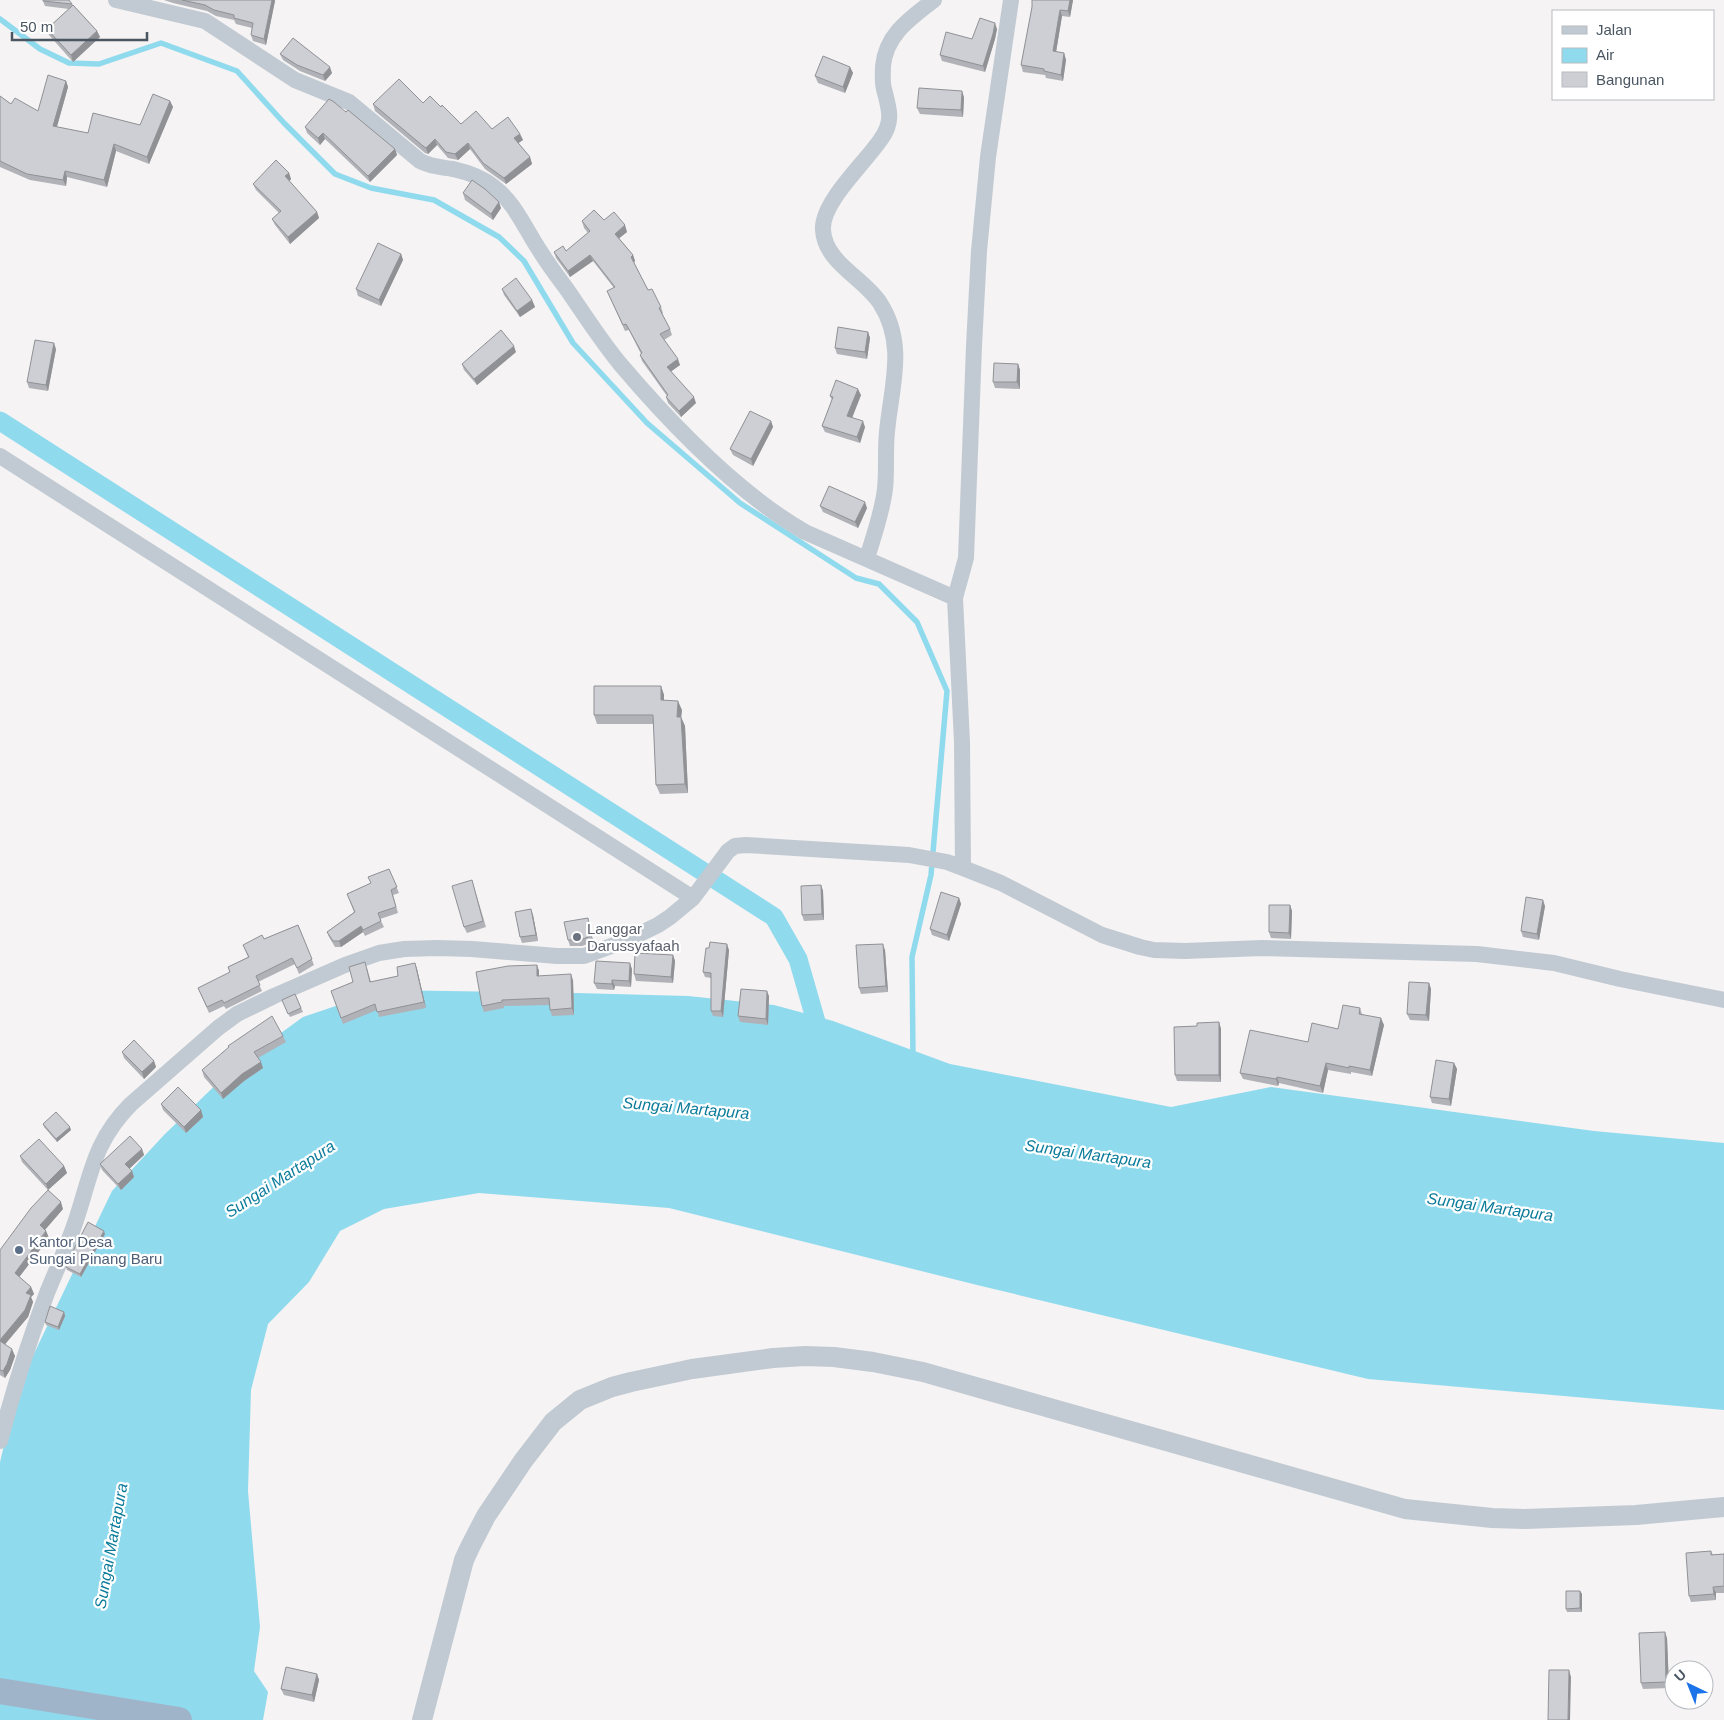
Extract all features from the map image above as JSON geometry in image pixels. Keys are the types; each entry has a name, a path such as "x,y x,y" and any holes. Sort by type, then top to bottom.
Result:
{"highway":[{"path":"0,1690 179,1720"}],"street":[{"path":"116,0 206,21 295,80 344,100 356,107 420,162 428,166 454,169 493,186 513,207 539,251 620,364 694,444 786,521 831,545 870,560 955,598"},
{"path":"870,560 885,486 886,433 894,383 896,347 886,315 878,301 845,269 829,250 824,240 823,223 829,208 842,187 882,138 889,124 888,102 883,88 882,77 884,62 891,40 894,34 907,21 934,0"},
{"path":"963,868 962,742 955,598 966,558 979,251 988,157 1011,0"},
{"path":"0,456 695,895"},
{"path":"0,1441 29,1344 74,1226 99,1148 117,1118 218,1028 237,1014 274,996 345,964 378,953 404,949 454,948 584,956 626,941 658,925 686,905 728,851 735,846 746,845 909,855 947,862 1001,883 1102,935 1134,946 1154,950 1185,951 1262,948 1478,954 1554,963 1620,979 1724,1000"},
{"path":"422,1720 464,1560 486,1516 542,1436 553,1422 580,1400 631,1382 692,1369 773,1358 805,1356 834,1357 890,1365 924,1372 1366,1498 1422,1511 1492,1518 1525,1519 1636,1514 1724,1507"}],"water":[{"name":"Sungai Martapura","path":"383,990 688,996 774,1005 833,1021 950,1064 1171,1107 1271,1087 1594,1131 1724,1143 1724,1410 1368,1379 977,1285 669,1208 479,1193 384,1209 340,1231 309,1282 268,1324 251,1390 248,1491 260,1627 254,1671 268,1692 263,1720 0,1720 0,1462 18,1387 112,1191 164,1135 234,1067 303,1017"}],"building":[{"path":"69,0 72,4 43,1"},
{"path":"182,0 272,0 264,39 251,35 253,23 234,18 234,15 214,10 205,5"},
{"path":"1032,0 1070,0 1068,11 1060,10 1053,51 1064,53 1061,75 1044,71 1044,69 1021,65"},
{"path":"73,5 97,31 71,55 47,29"},
{"path":"980,18 995,23 983,66 940,55 946,32 972,39"},
{"path":"293,38 330,67 323,75 297,65 280,54"},
{"path":"823,56 850,67 843,87 815,76"},
{"path":"48,75 66,81 53,126 88,133 93,113 140,125 153,94 170,101 147,157 114,144 104,180 65,171 63,180 27,174 0,161 0,96 11,104 15,98 38,111"},
{"path":"399,79 423,103 430,96 461,124 476,111 492,129 508,117 520,134 514,138 530,157 504,178 483,163 468,143 455,154 446,152 435,139 426,148 373,104"},
{"path":"919,88 962,91 961,110 917,108"},
{"path":"329,99 346,112 348,110 395,149 368,176 323,133 318,138 305,127"},
{"path":"276,160 289,173 285,176 317,212 288,237 272,219 281,211 253,184"},
{"path":"472,180 499,202 491,214 463,193"},
{"path":"594,210 604,220 614,212 625,225 615,234 633,255 631,257 648,290 652,289 661,307 659,308 670,329 660,334 678,359 667,367 694,397 679,411 666,397 668,395 640,355 642,353 626,324 623,325 607,291 615,287 590,255 568,271 554,252 563,246 566,251 590,231 582,221"},
{"path":"378,243 401,254 379,300 356,289"},
{"path":"516,278 532,300 517,311 502,289"},
{"path":"838,327 868,332 865,352 835,348"},
{"path":"501,330 514,346 474,379 462,364"},
{"path":"35,340 54,343 46,385 27,382"},
{"path":"994,363 1018,364 1017,382 993,382"},
{"path":"836,380 858,389 847,416 863,421 857,437 822,426 833,397 830,396"},
{"path":"750,411 771,421 751,459 730,449"},
{"path":"829,486 865,502 855,522 820,506"},
{"path":"594,686 661,686 661,700 678,701 677,717 681,717 685,784 656,785 653,715 594,715"},
{"path":"389,869 397,887 391,890 396,907 378,913 381,921 363,930 361,926 339,941 333,941 327,932 355,912 347,894 371,883 368,877"},
{"path":"472,880 483,921 464,927 452,886"},
{"path":"821,885 822,914 802,915 801,886"},
{"path":"941,892 959,898 947,935 930,929"},
{"path":"1526,897 1543,900 1537,934 1521,931"},
{"path":"1269,905 1290,905 1289,933 1269,932"},
{"path":"531,909 536,935 520,937 515,912"},
{"path":"588,918 591,936 580,940 568,940 564,922"},
{"path":"298,925 312,959 297,968 292,958 256,976 260,985 224,1003 222,1000 207,1007 198,988 230,972 228,967 249,957 243,945 262,935 264,939"},
{"path":"710,942 727,944 721,1011 711,1011 711,973 703,972 706,948 709,948"},
{"path":"883,944 886,986 859,988 856,945"},
{"path":"635,953 673,955 671,977 634,974"},
{"path":"596,961 630,963 629,981 612,980 612,984 594,983"},
{"path":"365,962 370,982 398,976 397,967 415,963 424,1002 377,1012 375,1004 341,1018 331,991 353,982 349,967"},
{"path":"537,965 537,976 571,974 572,1008 550,1010 549,998 502,1000 502,1002 482,1006 476,972 508,966"},
{"path":"1409,982 1429,983 1426,1015 1407,1014"},
{"path":"741,989 767,991 766,1019 738,1016"},
{"path":"295,994 301,1008 288,1014 282,1000"},
{"path":"1343,1005 1360,1008 1359,1014 1381,1018 1370,1070 1326,1063 1320,1086 1277,1077 1276,1079 1240,1073 1250,1030 1308,1042 1312,1023 1338,1029"},
{"path":"272,1016 283,1036 254,1052 261,1062 242,1074 221,1093 202,1070 228,1046"},
{"path":"1219,1022 1219,1075 1175,1075 1174,1027 1197,1026 1197,1023"},
{"path":"134,1040 154,1061 142,1072 122,1052"},
{"path":"1436,1060 1454,1063 1449,1099 1430,1097"},
{"path":"178,1087 201,1110 184,1127 161,1104"},
{"path":"56,1112 70,1127 56,1139 43,1124"},
{"path":"130,1136 142,1149 125,1164 132,1171 118,1184 100,1164"},
{"path":"39,1139 64,1166 46,1184 20,1156"},
{"path":"48,1190 61,1202 40,1225 46,1231 15,1273 31,1287 26,1293 31,1295 25,1310 0,1340 0,1250 31,1208"},
{"path":"88,1222 104,1231 80,1274 66,1267"},
{"path":"50,1306 64,1312 58,1327 45,1322"},
{"path":"0,1341 12,1349 3,1371 0,1370"},
{"path":"1711,1551 1711,1555 1724,1554 1724,1586 1713,1587 1714,1594 1689,1596 1686,1553"},
{"path":"1566,1591 1580,1591 1580,1608 1566,1609"},
{"path":"1665,1632 1664,1682 1641,1683 1639,1633"},
{"path":"286,1667 317,1674 312,1695 281,1689"},
{"path":"1549,1670 1569,1670 1568,1720 1548,1720"}],"waterway":[{"path":"0,19 40,49 69,63 99,64 161,43 237,71 284,123 335,174 371,188 434,200 499,237 524,261 573,343 647,423 740,503 856,578 879,584 917,622 947,691 931,875 912,957 913,1057"},
{"path":"0,421 774,917 798,959 821,1039"}],"place":[{"name":"Langgar Darussyafaah","path":"577,937"},
{"name":"Kantor Desa Sungai Pinang Baru","path":"19,1250"}]}
